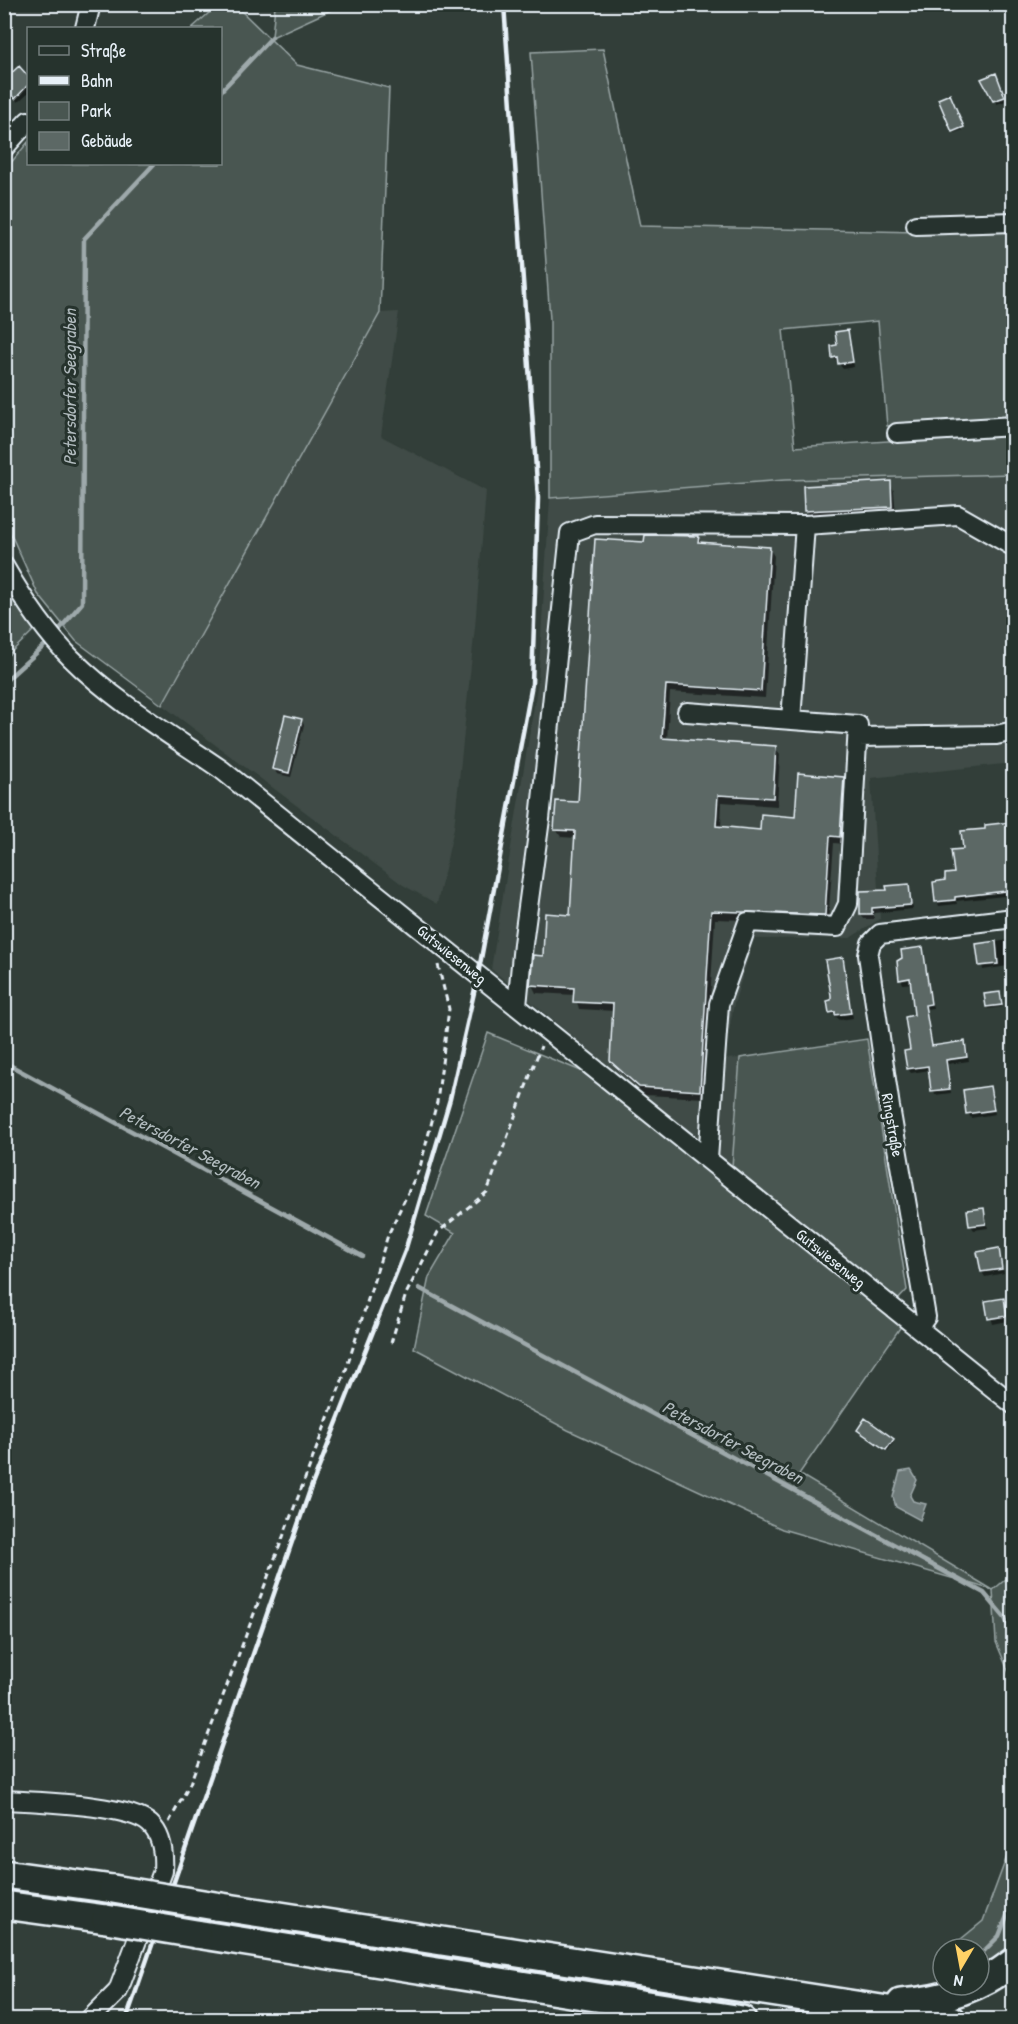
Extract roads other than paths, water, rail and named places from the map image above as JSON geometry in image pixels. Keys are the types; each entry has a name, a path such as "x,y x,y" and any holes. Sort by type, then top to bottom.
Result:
{"highway":[{"path":"4,1874 952,2019"},
{"path":"4,1905 742,2019"},
{"path":"856,2005 924,2001 969,1990 992,1979 1014,1962"}],"street":[{"path":"86,27 91,4"},
{"path":"4,148 27,122"},
{"path":"916,225 1014,222"},
{"path":"897,433 1014,426"},
{"path":"517,1006 540,819 570,533 595,524 805,525 958,514 1014,547"},
{"path":"792,720 805,525"},
{"name":"Gutswiesenweg","path":"4,566 35,617 72,659 143,716 222,770 918,1328"},
{"path":"687,712 858,725 848,904 837,927 748,922 719,1004 708,1159"},
{"path":"858,737 996,735 1014,731"},
{"name":"Ringstraße","path":"918,1328 926,1317 890,1107 868,955 870,943 880,934 1014,918"},
{"path":"918,1328 1014,1405"},
{"path":"4,1800 73,1804 133,1815 150,1823 160,1839 164,1855 163,1871 118,1991 89,2019"}],"waterway":[{"name":"Petersdorfer Seegraben","path":"222,90 272,37"},
{"name":"Petersdorfer Seegraben","path":"59,630 82,603 84,239 153,165"},
{"name":"Petersdorfer Seegraben","path":"4,682 44,646"},
{"name":"Petersdorfer Seegraben","path":"4,1062 362,1256"},
{"name":"Petersdorfer Seegraben","path":"419,1288 984,1593 1005,1618 1014,1640"},
{"name":"Petersdorfer Seegraben","path":"991,1944 999,1936 1014,1898"}],"railway":[{"path":"126,2020 310,1490 405,1251 450,1099 478,975 532,684 538,498 504,4"}]}
